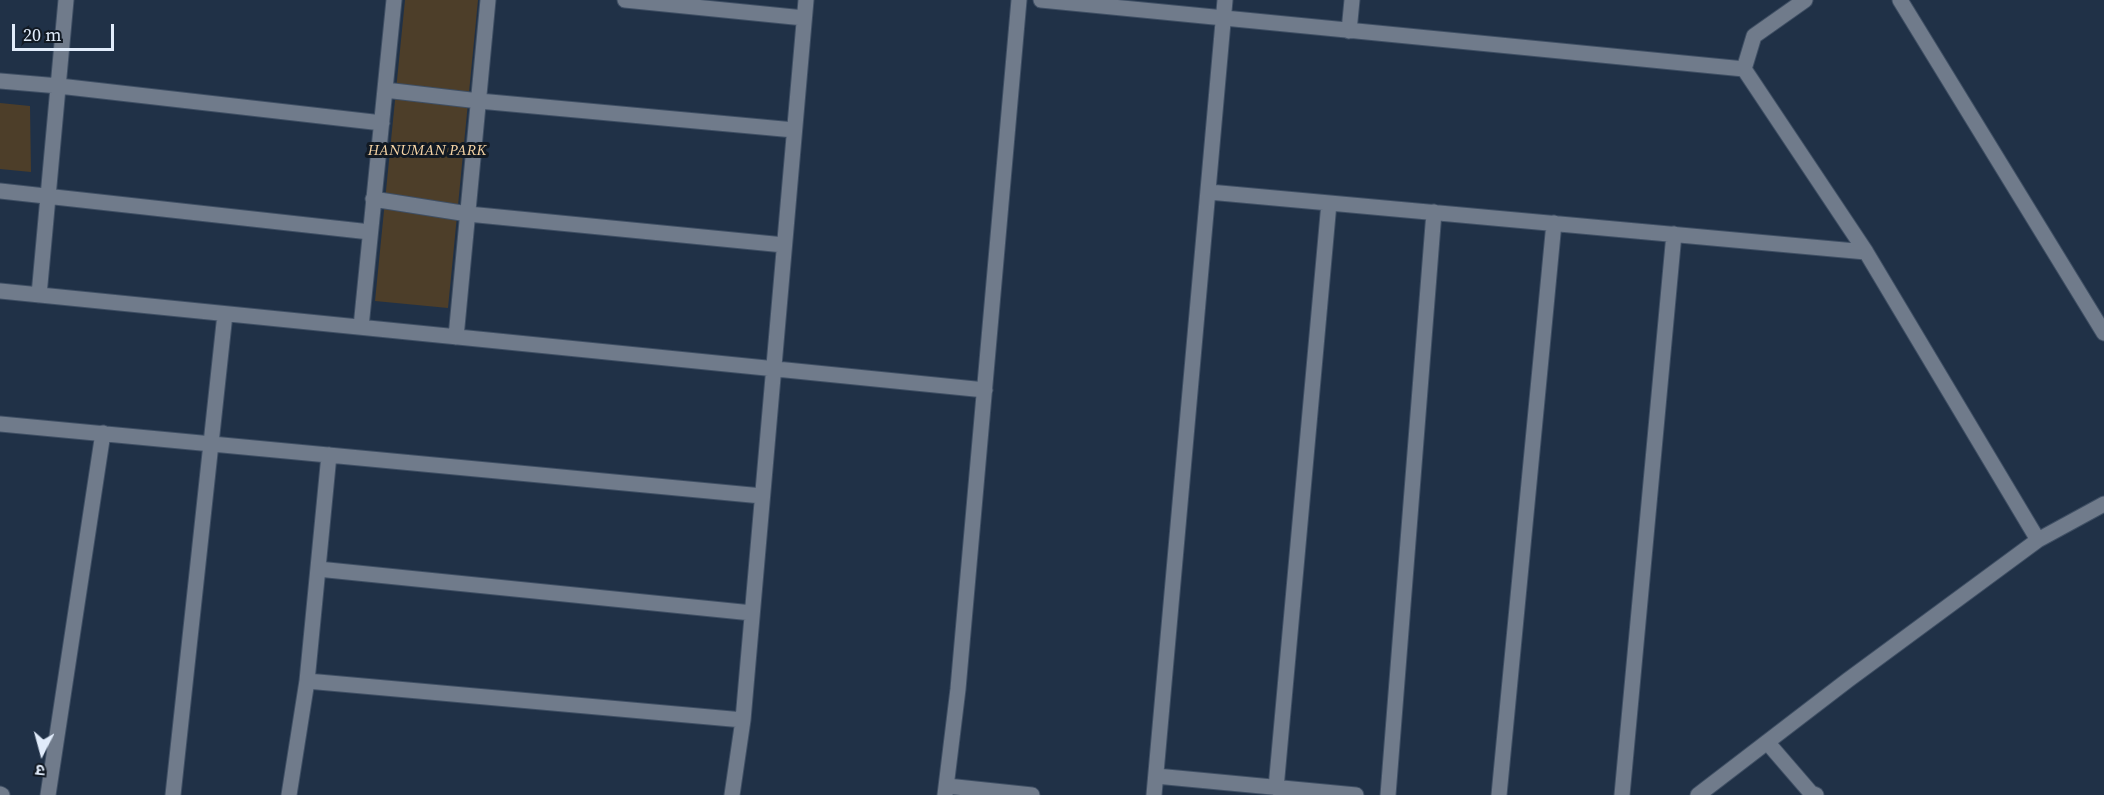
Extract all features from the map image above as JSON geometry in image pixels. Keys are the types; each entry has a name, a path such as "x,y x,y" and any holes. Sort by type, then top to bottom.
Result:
{"street":[{"path":"39,295 66,0"},
{"path":"361,327 394,0"},
{"path":"456,337 488,0"},
{"path":"625,0 804,18"},
{"path":"732,795 743,720 806,0"},
{"path":"1019,0 958,689 946,790 1032,795"},
{"path":"1041,0 1744,69"},
{"path":"1155,795 1225,0"},
{"path":"1349,31 1352,0"},
{"path":"1744,69 1755,36 1805,0"},
{"path":"1900,0 2104,333"},
{"path":"1744,69 1866,252 2038,540"},
{"path":"0,81 382,123"},
{"path":"385,90 794,130"},
{"path":"0,191 370,232"},
{"path":"1209,192 1866,252"},
{"path":"373,199 468,214 784,245"},
{"path":"1276,788 1329,202"},
{"path":"1388,795 1434,212"},
{"path":"1498,795 1554,223"},
{"path":"1622,795 1674,234"},
{"path":"0,291 985,390"},
{"path":"173,795 213,444 225,314"},
{"path":"0,424 762,496"},
{"path":"48,795 103,434"},
{"path":"289,795 307,681 329,455"},
{"path":"1698,795 1857,673 2038,540 2104,504"},
{"path":"318,569 752,613"},
{"path":"307,681 743,720"},
{"path":"1767,742 1811,793 1816,795"},
{"path":"1156,776 1356,795"}],"green space":[{"name":"HANUMAN PARK","path":"405,0 478,0 448,308 375,301"},
{"path":"0,103 30,106 31,172 0,169"}]}
